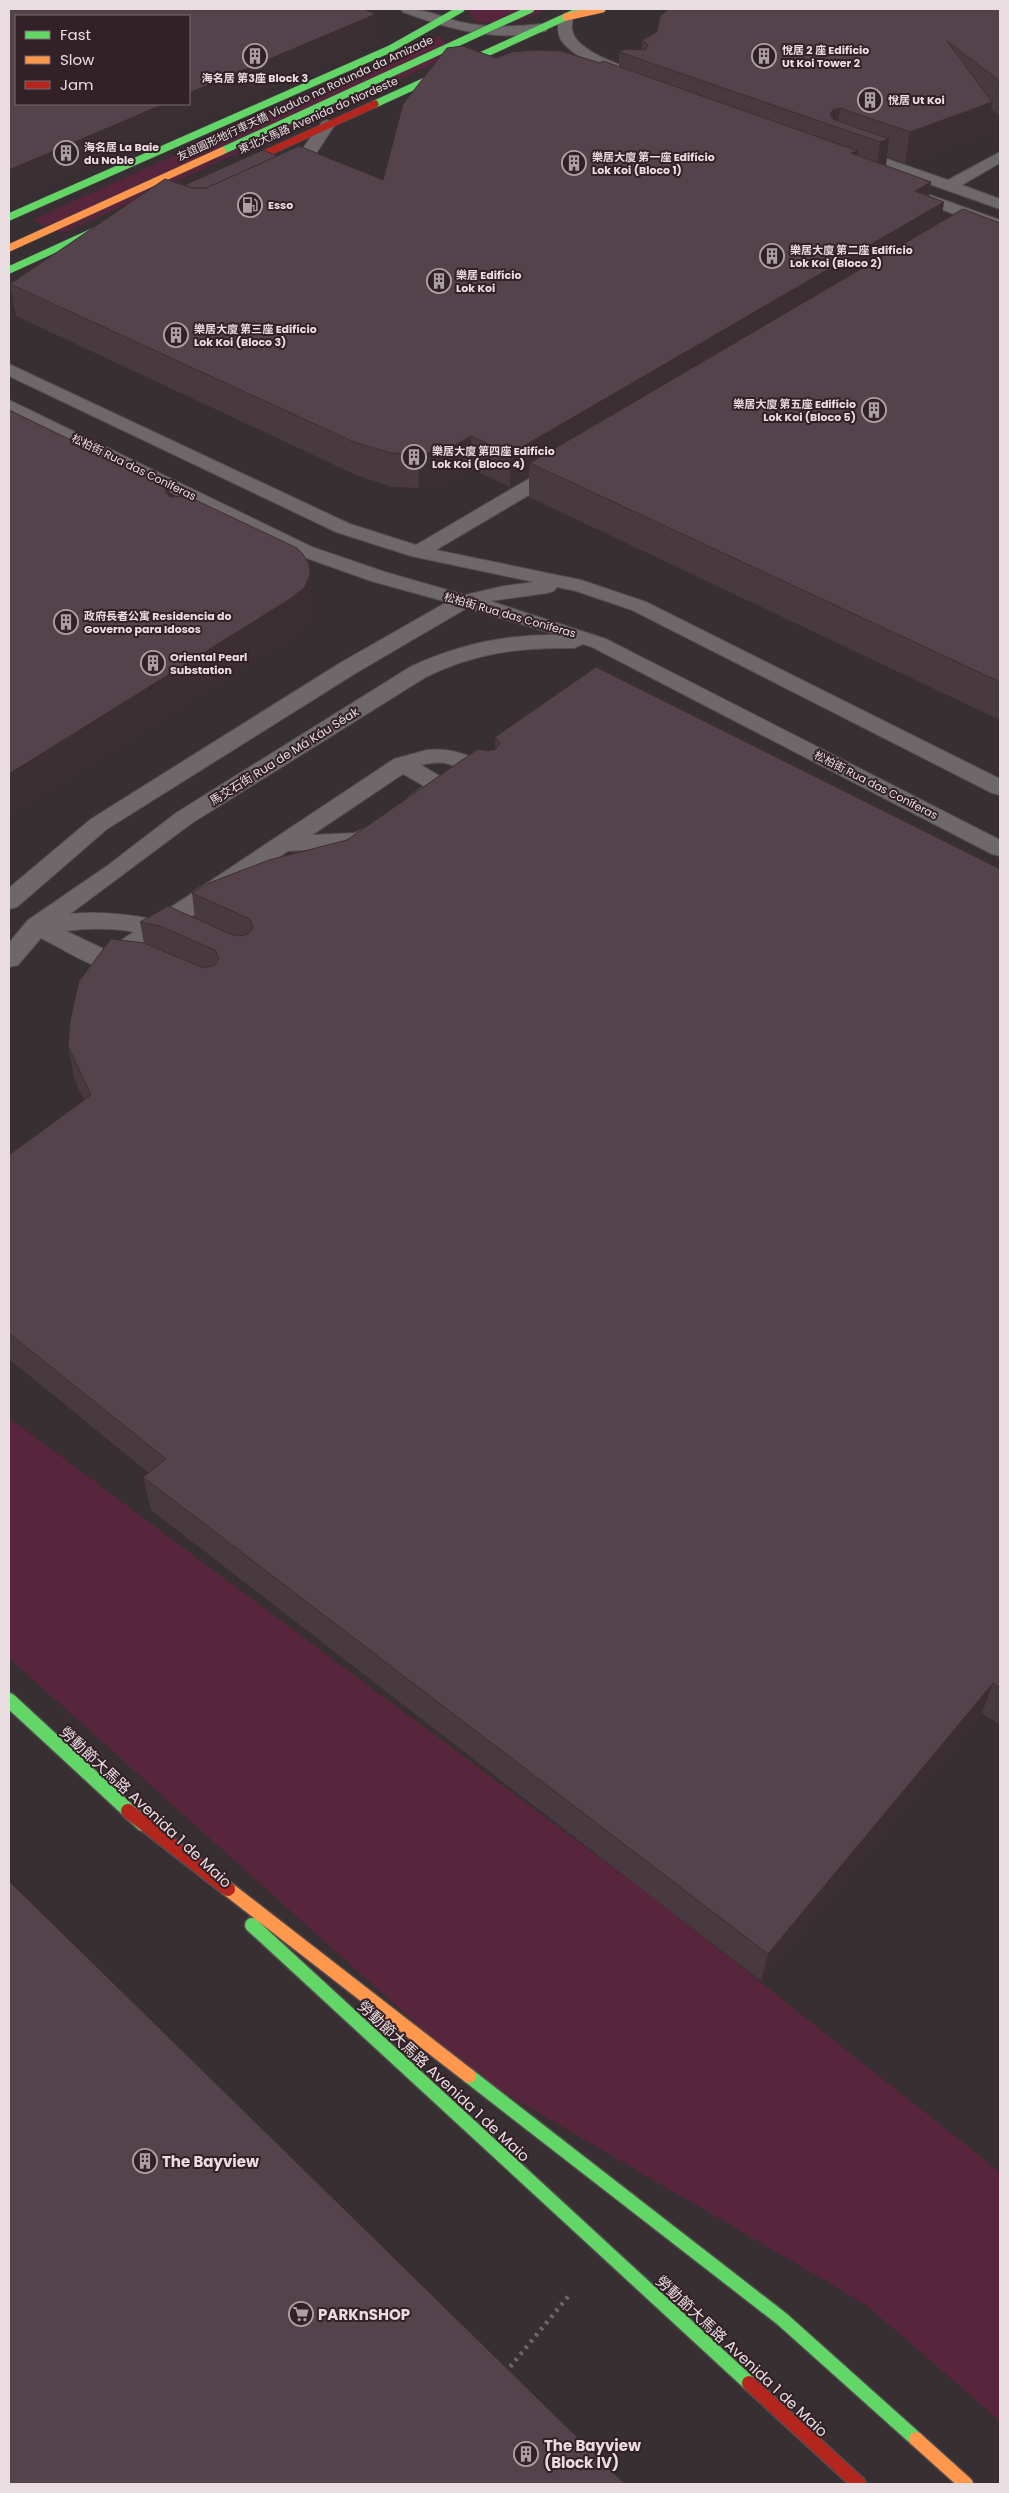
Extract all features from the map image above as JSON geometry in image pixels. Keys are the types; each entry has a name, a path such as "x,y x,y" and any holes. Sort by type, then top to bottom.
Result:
{"main road":[{"path":"9,217 390,50 461,9"},
{"name":"友誼圓形地行車天橋 Viaduto na Rotunda da Amizade","path":"9,248 531,9"},
{"name":"東北大馬路 Avenida do Nordeste","path":"222,173 583,9"},
{"path":"566,17 602,9"},
{"path":"9,270 116,221"},
{"name":"勞動節大馬路 Avenida 1 de Maio","path":"9,1700 859,2484"},
{"path":"128,1811 782,2319 966,2484"}],"street":[{"path":"390,50 405,38 410,26 406,15 398,9"},
{"path":"408,9 460,28 518,31 541,28"},
{"path":"566,17 564,22 567,38 584,54 652,81"},
{"path":"443,72 484,65 498,65"},
{"path":"266,186 293,174 326,125"},
{"path":"838,147 1000,204"},
{"path":"949,186 1000,158"},
{"path":"889,186 1000,226"},
{"path":"964,229 981,218"},
{"path":"9,369 343,528 418,552 581,586 639,606 1000,788"},
{"name":"松柏街 Rua das Coníferas","path":"9,405 305,551 347,568 569,631 599,643 1000,849"},
{"path":"418,552 580,456"},
{"path":"196,520 217,507"},
{"path":"9,901 99,824 348,668 464,601 537,587 581,586"},
{"name":"馬交石街 Rua de Má Káu Séak","path":"9,959 37,926 116,871 184,818 418,672 472,649 510,643 548,641 599,643"},
{"path":"108,961 402,764 419,758 457,757 470,764 487,779"},
{"path":"283,844 360,840 440,786 402,764"},
{"path":"9,932 37,926 92,920 127,923 191,938"},
{"path":"37,926 108,961 156,969"}],"path":[{"path":"502,2377 606,2251"}],"shaded area":[{"path":"547,9 520,20 498,24 476,22 468,10"},
{"path":"439,36 451,47 448,57 63,233 32,220"},
{"path":"9,1418 663,1905 1000,2172 1000,2421 865,2304 471,2073 9,1658"}],"building":[{"path":"9,9 363,9 376,14 190,93 190,15 15,15 15,105 162,105 9,170"},
{"name":"悅居 Ut Koi","path":"669,9 1000,9 1000,81 947,41 992,102 910,132 840,108 833,110 830,114 833,119 889,139 880,142 619,52 625,49 645,50 648,45 642,40 657,32 660,16"},
{"name":"樂居 Edifício Lok Koi","path":"463,46 496,58 512,52 536,50 561,51 600,63 603,61 858,151 851,153 931,182 915,191 944,202 510,454 471,436 450,448 418,455 391,453 354,442 10,284 165,179 192,188 206,188 299,146 383,180 403,104 447,48"},
{"path":"263,150 277,156 206,188 185,186 189,183"},
{"path":"963,209 1000,223 1000,682 530,463"},
{"path":"9,410 168,487 165,492 170,497 187,496 297,548 309,564 310,575 304,588 290,599 9,774"},
{"path":"596,667 1000,869 1000,1688 993,1683 768,1954 143,1477 166,1459 9,1333 9,1155 91,1095 68,1046 70,1021 79,981 111,939 144,943 204,968 215,965 219,958 215,950 160,926 140,922 168,906 230,934 239,936 249,934 253,927 250,919 192,893 209,883 269,860 347,840 478,749 488,751 496,749 500,743 495,737"},
{"name":"The Bayview","path":"9,1881 625,2484 9,2484"}],"traffic: fast":[{"path":"9,217 390,49 461,9"},
{"path":"222,151 531,9"},
{"path":"375,104 583,9"},
{"path":"9,270 110,224"},
{"path":"9,1700 143,1824"},
{"path":"252,1925 749,2383"},
{"path":"469,2076 782,2319 916,2439"}],"traffic: slow":[{"path":"566,17 602,9"},
{"path":"9,248 222,151"},
{"path":"228,1889 469,2076"},
{"path":"916,2439 966,2484"}],"traffic: jam":[{"path":"233,168 375,104"},
{"path":"128,1811 228,1889"},
{"path":"749,2383 859,2484"}],"place":[{"name":"海名居 第3座 Block 3","path":"255,56"},
{"name":"悅居 2 座 Edifício Ut Koi Tower 2","path":"764,56"},
{"name":"悅居 Ut Koi","path":"870,100"},
{"name":"海名居 La Baie du Noble","path":"66,153"},
{"name":"樂居大廈 第一座 Edifício Lok Koi (Bloco 1)","path":"574,163"},
{"name":"Esso","path":"250,205"},
{"name":"樂居大廈 第二座 Edifício Lok Koi (Bloco 2)","path":"772,256"},
{"name":"樂居 Edifício Lok Koi","path":"439,281"},
{"name":"樂居大廈 第三座 Edifício Lok Koi (Bloco 3)","path":"176,335"},
{"name":"樂居大廈 第五座 Edifício Lok Koi (Bloco 5)","path":"874,410"},
{"name":"樂居大廈 第四座 Edifício Lok Koi (Bloco 4)","path":"414,457"},
{"name":"政府長者公寓 Residencia do Governo para Idosos","path":"66,622"},
{"name":"Oriental Pearl Substation","path":"153,663"},
{"name":"The Bayview","path":"145,2161"},
{"name":"PARKnSHOP","path":"301,2314"},
{"name":"The Bayview (Block IV)","path":"526,2454"}]}
